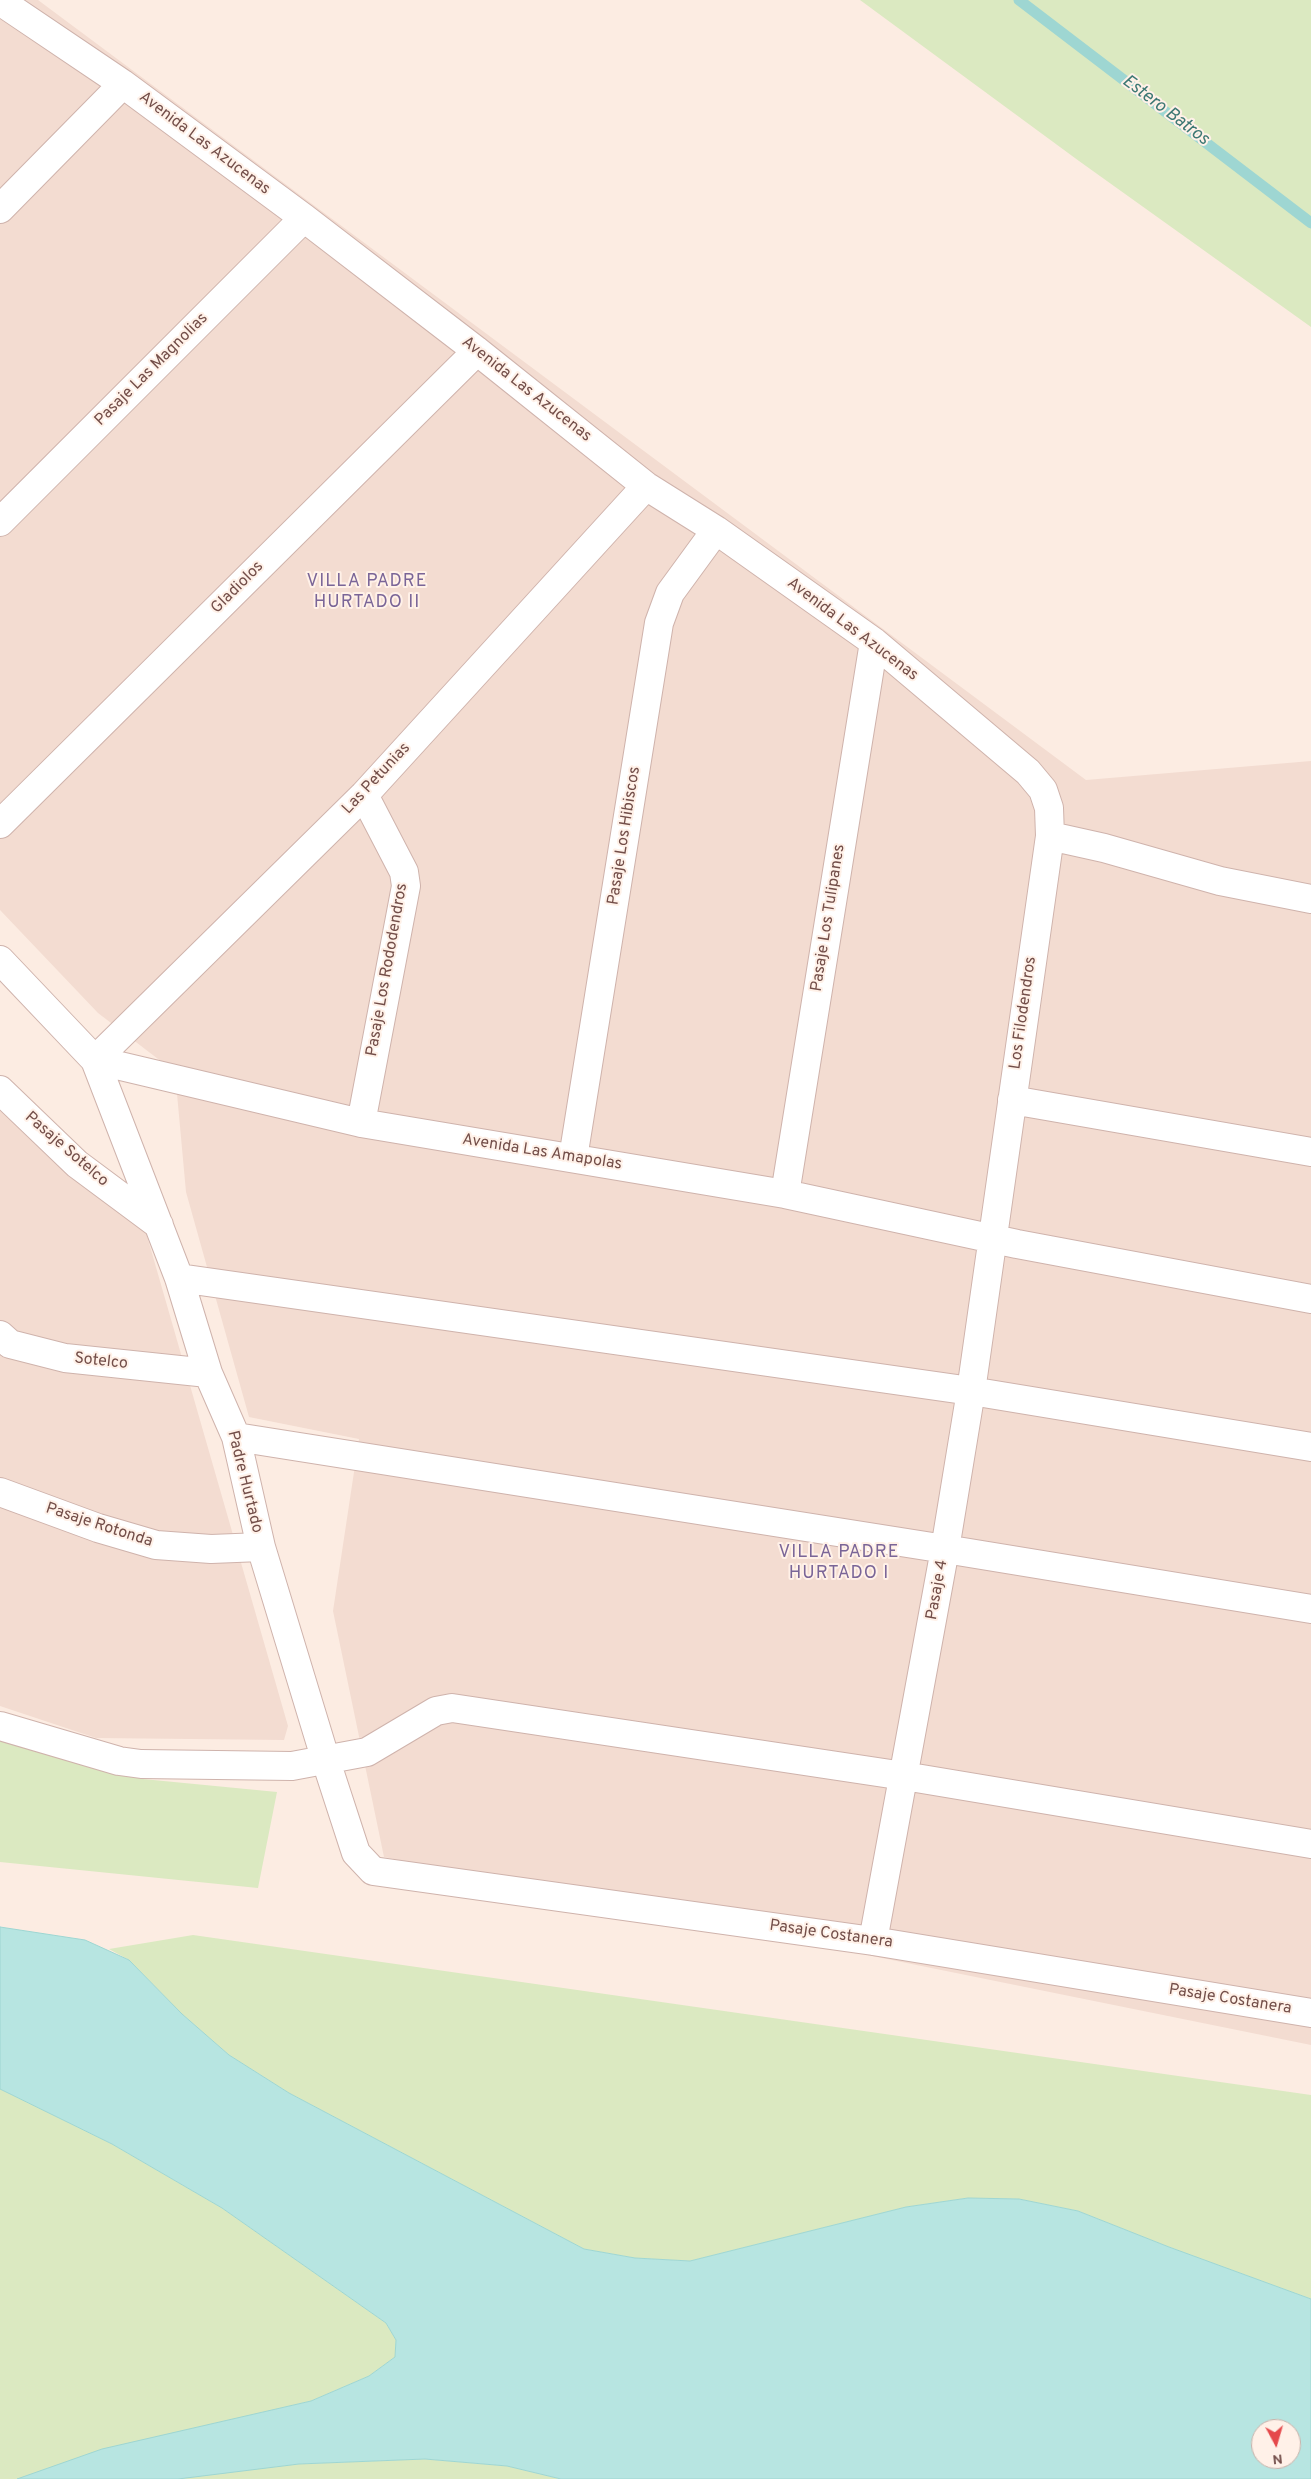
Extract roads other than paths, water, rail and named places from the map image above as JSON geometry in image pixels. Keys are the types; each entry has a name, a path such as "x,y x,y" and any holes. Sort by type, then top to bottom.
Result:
{"street":[{"name":"Avenida Las Azucenas","path":"0,1 123,84 304,218 477,351 646,486 716,530 874,642 1028,772 1043,790"},
{"path":"0,209 123,84"},
{"name":"Pasaje Las Magnolias","path":"0,522 304,218"},
{"name":"Gladiolos","path":"0,824 477,351"},
{"name":"Las Petunias","path":"95,1060 364,795 646,486"},
{"name":"Pasaje Los Hibiscos","path":"574,1158 659,623 670,594 716,530"},
{"name":"Pasaje Los Tulipanes","path":"785,1194 874,642"},
{"name":"Los Filodendros","path":"992,1237 1050,836 1049,808 1043,790"},
{"name":"Pasaje Los Rododendros","path":"361,1123 406,886 404,872 364,795"},
{"path":"1050,836 1104,848 1220,881 1311,899"},
{"path":"0,960 95,1060"},
{"name":"Avenida Las Amapolas","path":"95,1060 361,1123 785,1194 992,1237 1311,1299"},
{"name":"Padre Hurtado","path":"95,1060 180,1278 208,1373 236,1437 261,1547 356,1853"},
{"name":"Pasaje Sotelco","path":"0,1090 77,1164 159,1225"},
{"path":"1012,1100 1311,1152"},
{"name":"Pasaje 4","path":"874,1941 945,1549 971,1391 992,1237"},
{"path":"180,1278 971,1391 1311,1447"},
{"name":"Sotelco","path":"3,1348 65,1358 208,1373"},
{"path":"236,1437 1311,1609"},
{"name":"Pasaje Rotonda","path":"0,1492 105,1530 156,1545 211,1549 261,1547"},
{"path":"0,1726 119,1761 141,1764 292,1766 367,1752 436,1711 452,1708 904,1776 1311,1844"},
{"name":"Pasaje Costanera","path":"356,1853 373,1871 874,1941 1311,2013"}],"water":[{"path":"0,1927 85,1940 129,1960 182,2014 229,2055 289,2093 584,2249 635,2258 690,2261 906,2207 968,2198 1019,2199 1078,2211 1169,2247 1311,2299 1311,2479 561,2479 507,2466 425,2459 299,2464 178,2479 17,2479 102,2449 311,2401 369,2376 395,2357 396,2340 386,2323 222,2208 112,2144 0,2089"}],"waterway":[{"name":"Estero Batros","path":"1019,0 1311,223"}],"district":[{"name":"VILLA PADRE HURTADO II","path":"367,592"},
{"name":"VILLA PADRE HURTADO I","path":"839,1564"}]}
